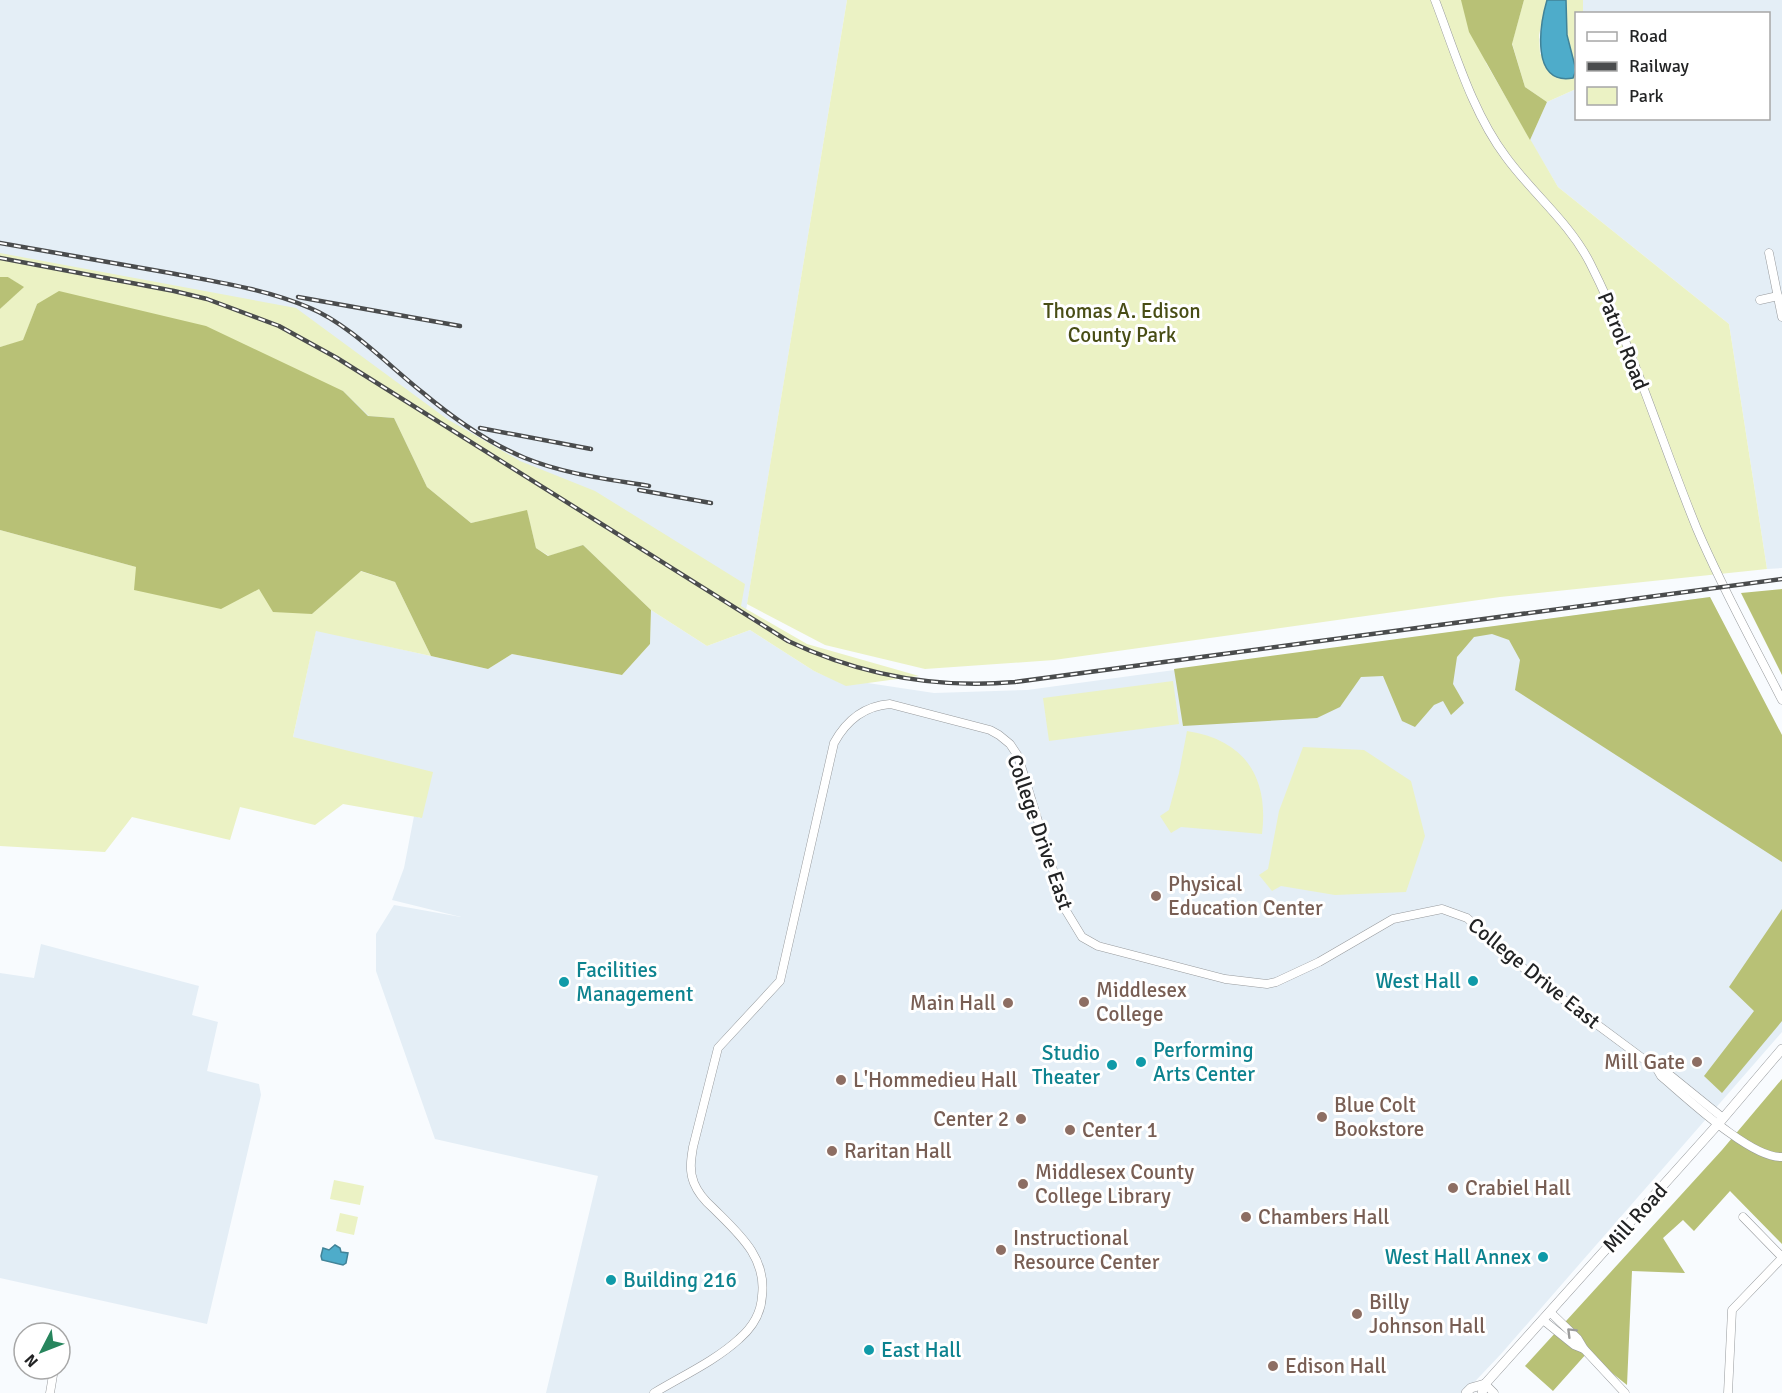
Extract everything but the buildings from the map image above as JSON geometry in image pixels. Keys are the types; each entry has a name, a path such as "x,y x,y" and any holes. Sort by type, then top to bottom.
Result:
{"street":[{"name":"Patrol Road","path":"1435,0 1468,84 1492,136 1505,157 1573,235 1593,270 1617,321 1698,531 1782,700"},
{"path":"1768,253 1782,317"},
{"path":"1760,300 1778,296"},
{"name":"College Drive East","path":"654,1393 740,1339 752,1326 760,1310 763,1288 759,1265 753,1251 697,1190 691,1174 690,1160 718,1048 780,981 834,743 852,718 878,705 890,704 980,727 999,735 1010,744 1018,756 1065,909 1082,938 1098,946 1225,979 1267,984 1319,962 1387,921 1442,909 1467,918 1537,980 1657,1070 1661,1077 1721,1121 1745,1143 1764,1154 1782,1157"},
{"name":"Mill Road","path":"1466,1393 1471,1388 1483,1389 1782,1049"},
{"path":"1728,1393 1732,1310 1782,1257 1743,1217"},
{"path":"1550,1312 1578,1339 1584,1349 1625,1393"},
{"path":"1544,1320 1574,1345 1584,1349"},
{"path":"1483,1389 1494,1393"}],"shaded area":[{"path":"0,0 847,0 743,629 0,270"},
{"path":"1583,0 1782,0 1782,568 1767,569 1729,324 1558,187 1530,140 1547,102 1575,89 1575,120 1770,120 1770,12 1583,12"},
{"name":"Middlesex College","path":"1710,597 1782,740 1782,1032 1501,1354 1464,1393 546,1393 598,1176 435,1139 376,971 376,934 394,905 461,917 392,900 404,868 414,816 421,818 293,737 316,630 488,669 512,654 622,675 650,644 651,610 707,646 750,630 814,671 828,677 934,693 1027,690"},
{"path":"41,944 199,986 192,1015 218,1022 207,1071 259,1084 261,1095 207,1324 0,1278 0,973 34,978"}],"green space":[{"name":"Thomas A. Edison County Park","path":"847,0 1472,0 1486,63 1558,187 1729,324 1767,569 1500,597 1054,660 925,669 825,645 747,604"},
{"path":"1461,0 1524,0 1512,44 1525,87 1547,102 1530,140 1469,32"},
{"path":"1524,0 1547,0 1539,35 1540,54 1575,70 1575,89 1547,102 1525,87 1512,43"},
{"path":"1566,0 1583,0 1583,12 1575,12 1575,66 1567,35"},
{"path":"0,253 296,308 447,419 520,461 595,491 745,584 741,606 807,644 919,676 846,686 814,671 750,630 707,646 651,610 583,545 549,556 536,548 527,511 471,523 427,487 394,418 369,416 343,391 37,304 23,341 0,347 0,309 23,287 8,277 0,277"},
{"path":"0,277 8,277 24,287 0,309"},
{"path":"59,291 206,326 343,391 368,416 394,418 427,487 471,523 527,510 536,548 548,556 583,545 651,610 650,644 622,675 512,654 488,669 431,656 395,582 361,571 312,614 273,612 259,589 221,609 134,590 136,567 0,530 0,347 23,340 37,304"},
{"path":"0,530 136,567 259,589 312,614 360,571 395,582 431,656 316,631 293,737 433,772 422,818 343,804 315,825 240,807 230,840 132,817 105,852 0,846"},
{"path":"1782,589 1782,675 1741,593"},
{"path":"1710,597 1782,735 1782,862 1515,690 1520,660 1509,640 1492,634 1474,637 1457,657 1453,684 1464,703 1451,715 1443,701 1434,705 1415,727 1402,721 1383,676 1361,677 1340,707 1317,718 1183,726 1174,669"},
{"path":"1173,681 1179,724 1049,741 1043,698"},
{"path":"1187,731 1224,743 1249,764 1257,779 1261,795 1262,834 1181,827 1171,833 1160,816 1169,810"},
{"path":"1303,747 1364,750 1411,781 1425,836 1406,892 1335,895 1281,886 1272,891 1259,875 1268,869 1279,811"},
{"path":"1782,909 1782,1021 1722,1093 1704,1076 1754,1011 1729,987"},
{"path":"1782,1079 1782,1244 1730,1191 1694,1231 1683,1220 1663,1238 1685,1273 1632,1271 1627,1385 1587,1353 1553,1391 1525,1366 1722,1150"},
{"path":"334,1180 364,1186 360,1205 330,1199"},
{"path":"340,1213 358,1217 354,1235 336,1231"}],"water":[{"path":"1547,0 1566,0 1567,35 1575,66 1573,78 1559,78 1550,73 1544,63 1541,51 1542,23"},
{"path":"335,1245 340,1248 341,1252 348,1253 346,1263 343,1265 322,1260 323,1248 329,1250"}],"railway":[{"path":"0,243 223,283 293,301 339,324 446,411 498,445 540,464 649,486"},
{"path":"0,258 207,299 279,326 337,358 788,641 843,663 899,677 956,683 1015,682 1782,579"},
{"path":"298,297 460,326"},
{"path":"480,428 591,449"},
{"path":"639,490 711,503"}],"place":[{"name":"Physical Education Center","path":"1156,896"},
{"name":"West Hall","path":"1473,981"},
{"name":"Facilities Management","path":"564,982"},
{"name":"Middlesex College","path":"1084,1002"},
{"name":"Main Hall","path":"1008,1003"},
{"name":"Performing Arts Center","path":"1141,1062"},
{"name":"Mill Gate","path":"1697,1062"},
{"name":"Studio Theater","path":"1112,1065"},
{"name":"L'Hommedieu Hall","path":"841,1080"},
{"name":"Blue Colt Bookstore","path":"1322,1117"},
{"name":"Center 2","path":"1021,1119"},
{"name":"Center 1","path":"1070,1130"},
{"name":"Raritan Hall","path":"832,1151"},
{"name":"Middlesex County College Library","path":"1023,1184"},
{"name":"Crabiel Hall","path":"1453,1188"},
{"name":"Chambers Hall","path":"1246,1217"},
{"name":"Instructional Resource Center","path":"1001,1250"},
{"name":"West Hall Annex","path":"1543,1257"},
{"name":"Building 216","path":"611,1280"},
{"name":"Billy Johnson Hall","path":"1357,1314"},
{"name":"East Hall","path":"869,1350"},
{"name":"Edison Hall","path":"1273,1366"}]}
